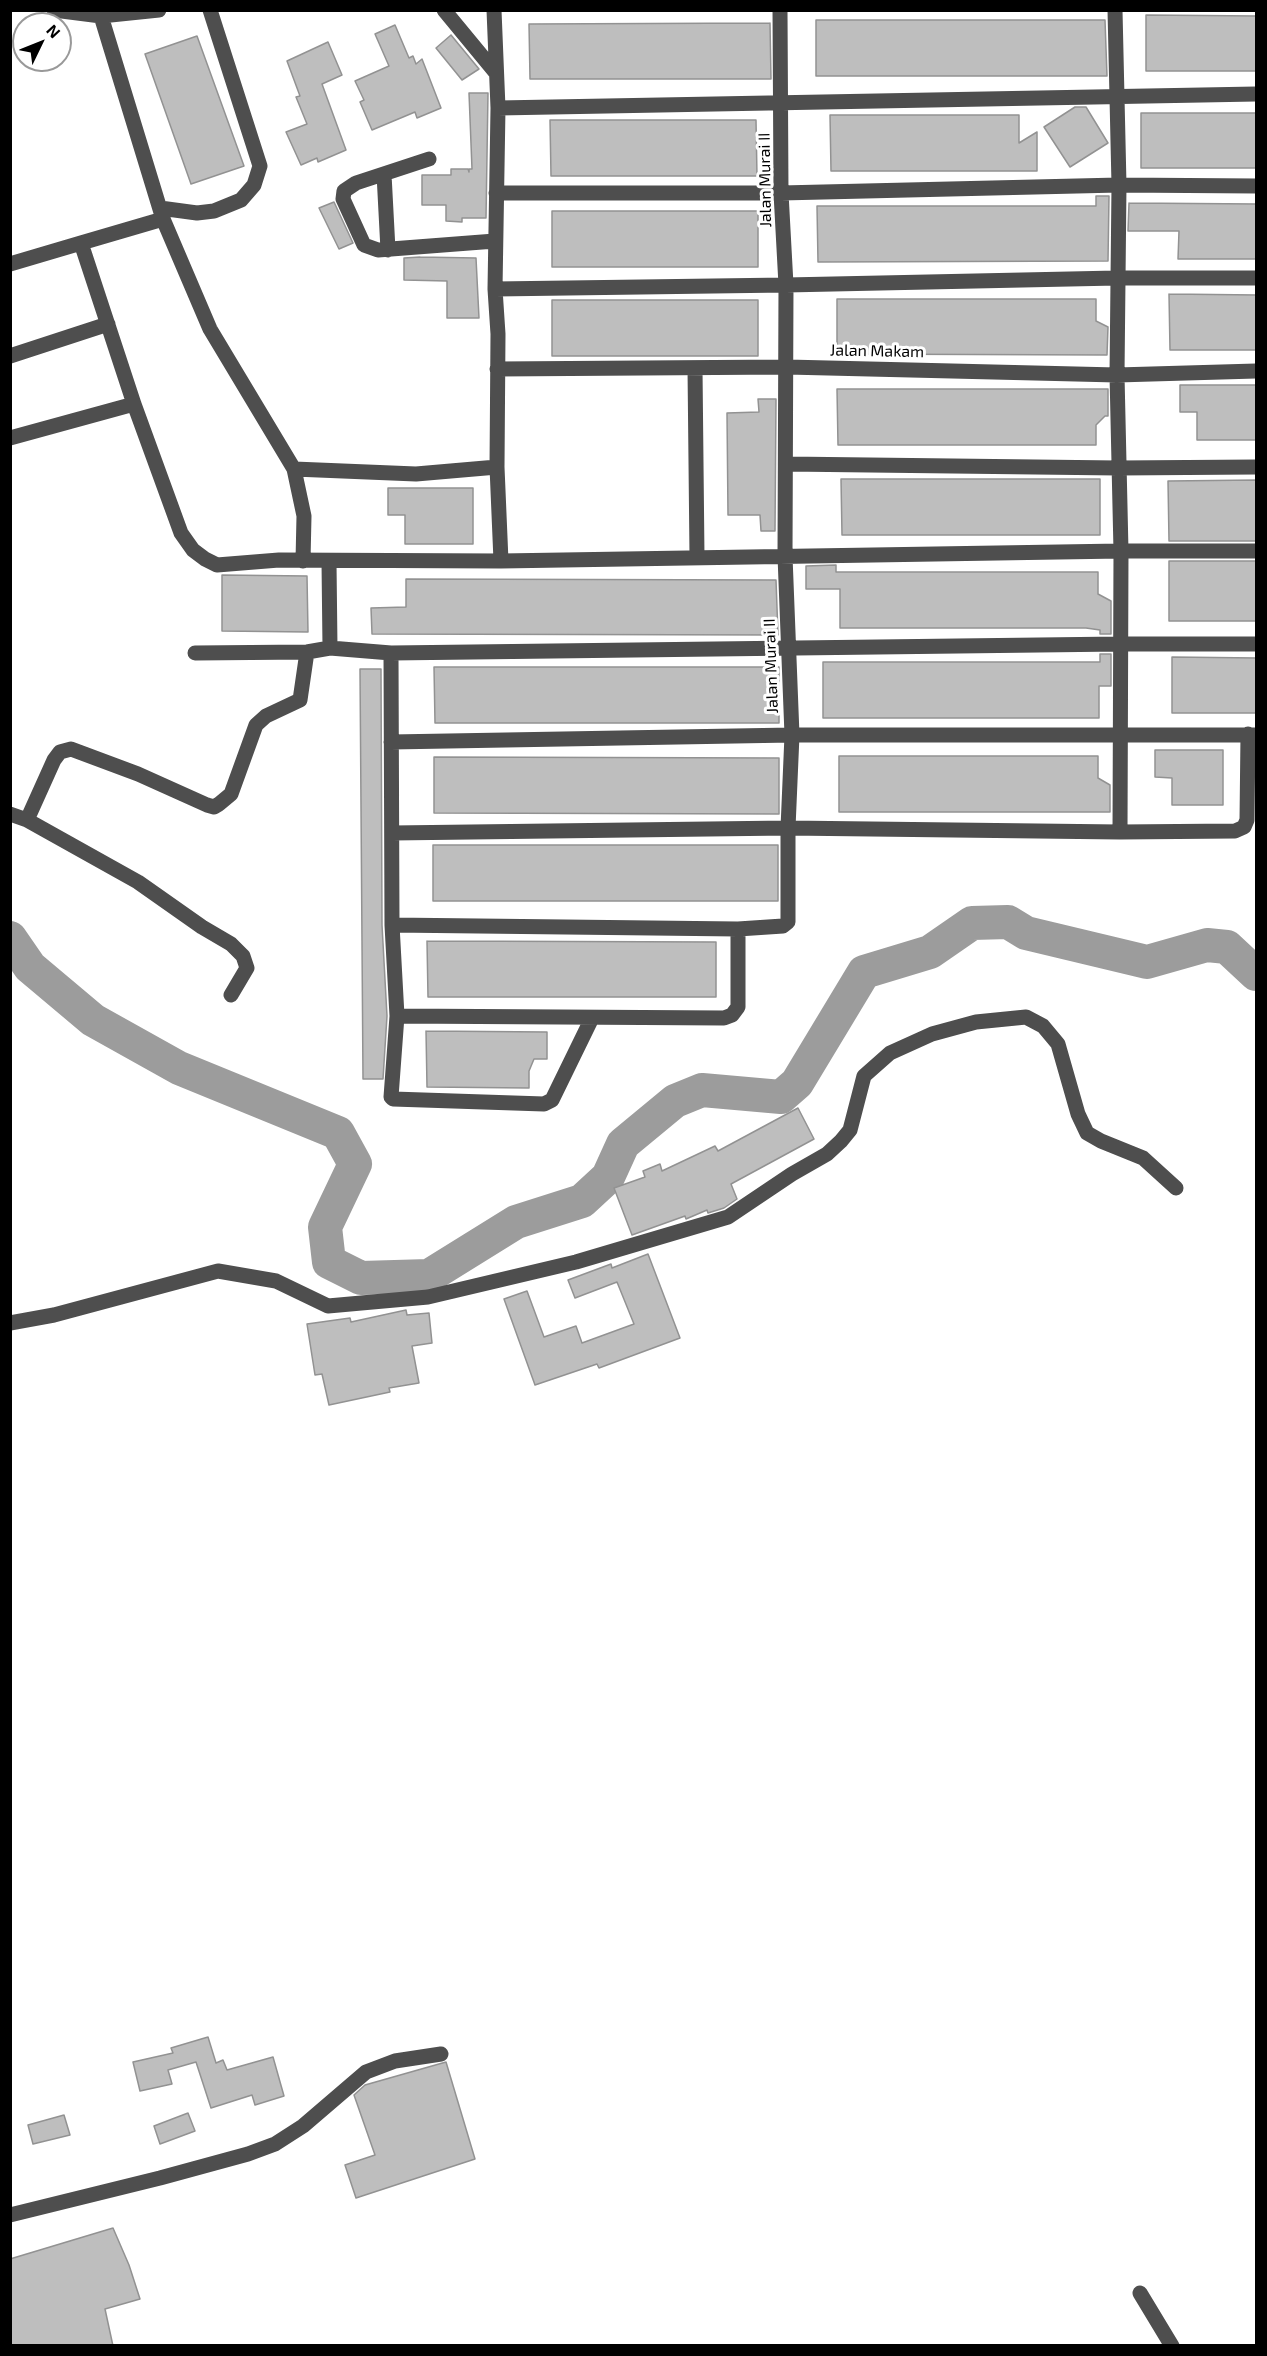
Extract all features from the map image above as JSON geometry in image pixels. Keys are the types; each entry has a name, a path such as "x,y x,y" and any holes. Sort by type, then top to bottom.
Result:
{"street":[{"path":"54,10 101,16 159,10"},
{"path":"10,264 81,243 162,213 214,211 241,200 254,185 260,166 210,10"},
{"path":"444,10 496,74"},
{"path":"494,10 498,108 495,241 498,334 497,466 501,561"},
{"name":"Jalan Murai II","path":"392,925 738,929 783,926 788,922 788,828 792,735 785,556 787,367 786,285 781,193 780,10"},
{"path":"1115,10 1119,185 1117,375 1121,551 1120,832"},
{"path":"101,16 162,213 210,329 294,469 304,516 303,561"},
{"path":"498,108 1257,94"},
{"path":"429,159 356,183 344,191 343,196 364,245 378,250 495,241"},
{"path":"384,174 388,249"},
{"path":"496,193 781,193 1119,185 1257,186"},
{"path":"81,243 134,404 181,533 193,550 205,560 217,565 279,560 501,561 1257,551"},
{"path":"495,289 1118,278 1257,278"},
{"path":"10,356 108,324"},
{"name":"Jalan Makam","path":"497,369 787,367 1117,375 1257,371"},
{"path":"695,368 697,557"},
{"path":"10,438 134,404"},
{"path":"787,464 1118,468 1257,466"},
{"path":"294,469 416,474 497,466"},
{"path":"329,562 330,648"},
{"path":"195,653 307,652 330,648 391,653 789,647 1257,644"},
{"path":"27,820 54,760 60,752 71,749 138,774 207,805 214,807 219,804 231,794 256,725 266,716 300,700 307,652"},
{"path":"391,653 392,925 397,1016 390,1094 393,1099 544,1104 552,1100 592,1018"},
{"path":"392,742 792,735 1252,735 1247,820 1244,827 1227,832 788,828 392,833"},
{"path":"10,814 27,820 138,882 202,927 231,944 243,956 247,968 231,995"},
{"path":"397,1016 724,1018 732,1015 738,1007 738,929"},
{"path":"10,1323 54,1315 218,1271 276,1281 328,1306 428,1297 576,1262 728,1217 792,1174 827,1155 841,1141 850,1130 864,1076 890,1053 932,1034 976,1022 1026,1017 1043,1026 1058,1044 1078,1114 1087,1133 1143,1158 1176,1188"},
{"path":"10,2215 160,2178 248,2154 275,2144 303,2126 366,2072 395,2061 441,2054"},
{"path":"1140,2293 1172,2346"}],"building":[{"path":"1146,15 1257,16 1257,71 1146,71"},
{"path":"816,20 1105,20 1107,76 816,76"},
{"path":"770,23 771,79 530,79 529,24"},
{"path":"395,25 409,58 413,56 416,64 422,59 441,108 417,118 415,112 372,130 360,102 364,100 355,81 389,66 375,34"},
{"path":"451,35 479,69 462,80 436,48"},
{"path":"197,36 244,166 191,184 145,54"},
{"path":"328,42 342,75 322,84 346,150 318,162 317,158 301,165 286,132 307,124 296,97 300,96 287,61"},
{"path":"469,93 488,93 486,218 462,218 462,222 446,221 446,205 422,205 422,175 451,175 451,169 468,169 469,172 469,169 472,169"},
{"path":"1075,107 1086,107 1108,143 1070,167 1044,127"},
{"path":"1141,113 1257,113 1257,168 1141,168"},
{"path":"830,115 1019,115 1019,143 1037,132 1037,171 831,171"},
{"path":"550,120 756,120 757,176 551,176"},
{"path":"1096,196 1109,196 1108,261 818,262 817,206 1096,206"},
{"path":"334,202 353,243 339,249 319,208"},
{"path":"1129,203 1257,204 1257,259 1178,259 1179,231 1128,231"},
{"path":"552,211 758,211 758,267 552,267"},
{"path":"404,258 476,258 479,318 447,318 447,281 404,280"},
{"path":"1169,294 1257,295 1257,350 1170,350"},
{"path":"837,299 1096,299 1096,321 1108,327 1107,355 837,354"},
{"path":"552,300 758,300 758,356 552,356"},
{"path":"1180,385 1257,385 1257,440 1197,440 1197,412 1180,412"},
{"path":"837,389 1108,389 1108,416 1096,425 1096,445 838,445"},
{"path":"758,399 776,399 775,531 761,531 760,515 728,515 727,413 759,412"},
{"path":"841,479 1100,479 1100,535 842,535"},
{"path":"1257,480 1257,541 1169,541 1168,481"},
{"path":"388,488 473,488 473,544 405,544 405,515 388,515"},
{"path":"1169,561 1257,561 1257,621 1169,621"},
{"path":"836,565 836,572 1098,572 1098,594 1111,601 1111,634 1100,634 1100,630 1086,628 840,628 840,589 806,589 806,566"},
{"path":"222,575 307,576 308,632 222,631"},
{"path":"406,579 776,580 778,635 372,634 371,608 406,607"},
{"path":"1100,654 1111,654 1111,686 1099,686 1099,718 823,718 823,662 1100,662"},
{"path":"1172,657 1257,658 1257,713 1172,713"},
{"path":"434,667 779,667 779,723 435,723"},
{"path":"360,669 381,669 382,925 387,1016 383,1079 363,1079"},
{"path":"1155,750 1223,750 1223,805 1172,805 1172,778 1155,777"},
{"path":"839,756 1098,756 1098,778 1110,785 1110,812 839,812"},
{"path":"434,757 779,758 779,814 434,813"},
{"path":"433,845 778,845 778,901 433,901"},
{"path":"427,941 716,942 716,997 428,997"},
{"path":"426,1031 547,1032 547,1059 534,1059 529,1071 529,1088 427,1087"},
{"path":"798,1108 814,1139 731,1184 737,1199 724,1208 708,1213 707,1210 686,1219 685,1216 632,1235 614,1188 645,1177 643,1171 660,1164 662,1171 715,1146 718,1151"},
{"path":"648,1254 680,1338 599,1368 597,1364 535,1385 504,1299 527,1291 544,1337 576,1326 582,1343 634,1324 617,1282 575,1298 568,1280 611,1264 612,1268"},
{"path":"406,1310 407,1315 429,1313 432,1343 412,1346 419,1383 389,1388 390,1392 329,1405 322,1374 315,1375 307,1324 350,1318 351,1322"},
{"path":"208,2037 216,2063 223,2060 227,2070 273,2057 284,2096 255,2105 252,2095 211,2108 196,2062 168,2070 172,2084 140,2091 133,2062 173,2053 171,2048"},
{"path":"446,2062 475,2159 356,2198 345,2165 375,2155 354,2095 365,2085"},
{"path":"188,2113 195,2131 160,2144 154,2126"},
{"path":"64,2115 70,2135 33,2144 28,2125"},
{"path":"113,2228 129,2265 140,2299 105,2309 113,2346 10,2346 10,2259"}],"waterway":[{"path":"10,938 30,967 93,1020 179,1068 338,1133 355,1164 325,1227 329,1262 361,1278 429,1276 516,1222 582,1201 608,1177 623,1144 675,1101 702,1090 781,1097 797,1083 864,972 930,952 972,923 1008,922 1026,933 1147,962 1207,945 1227,947 1256,974"}]}
